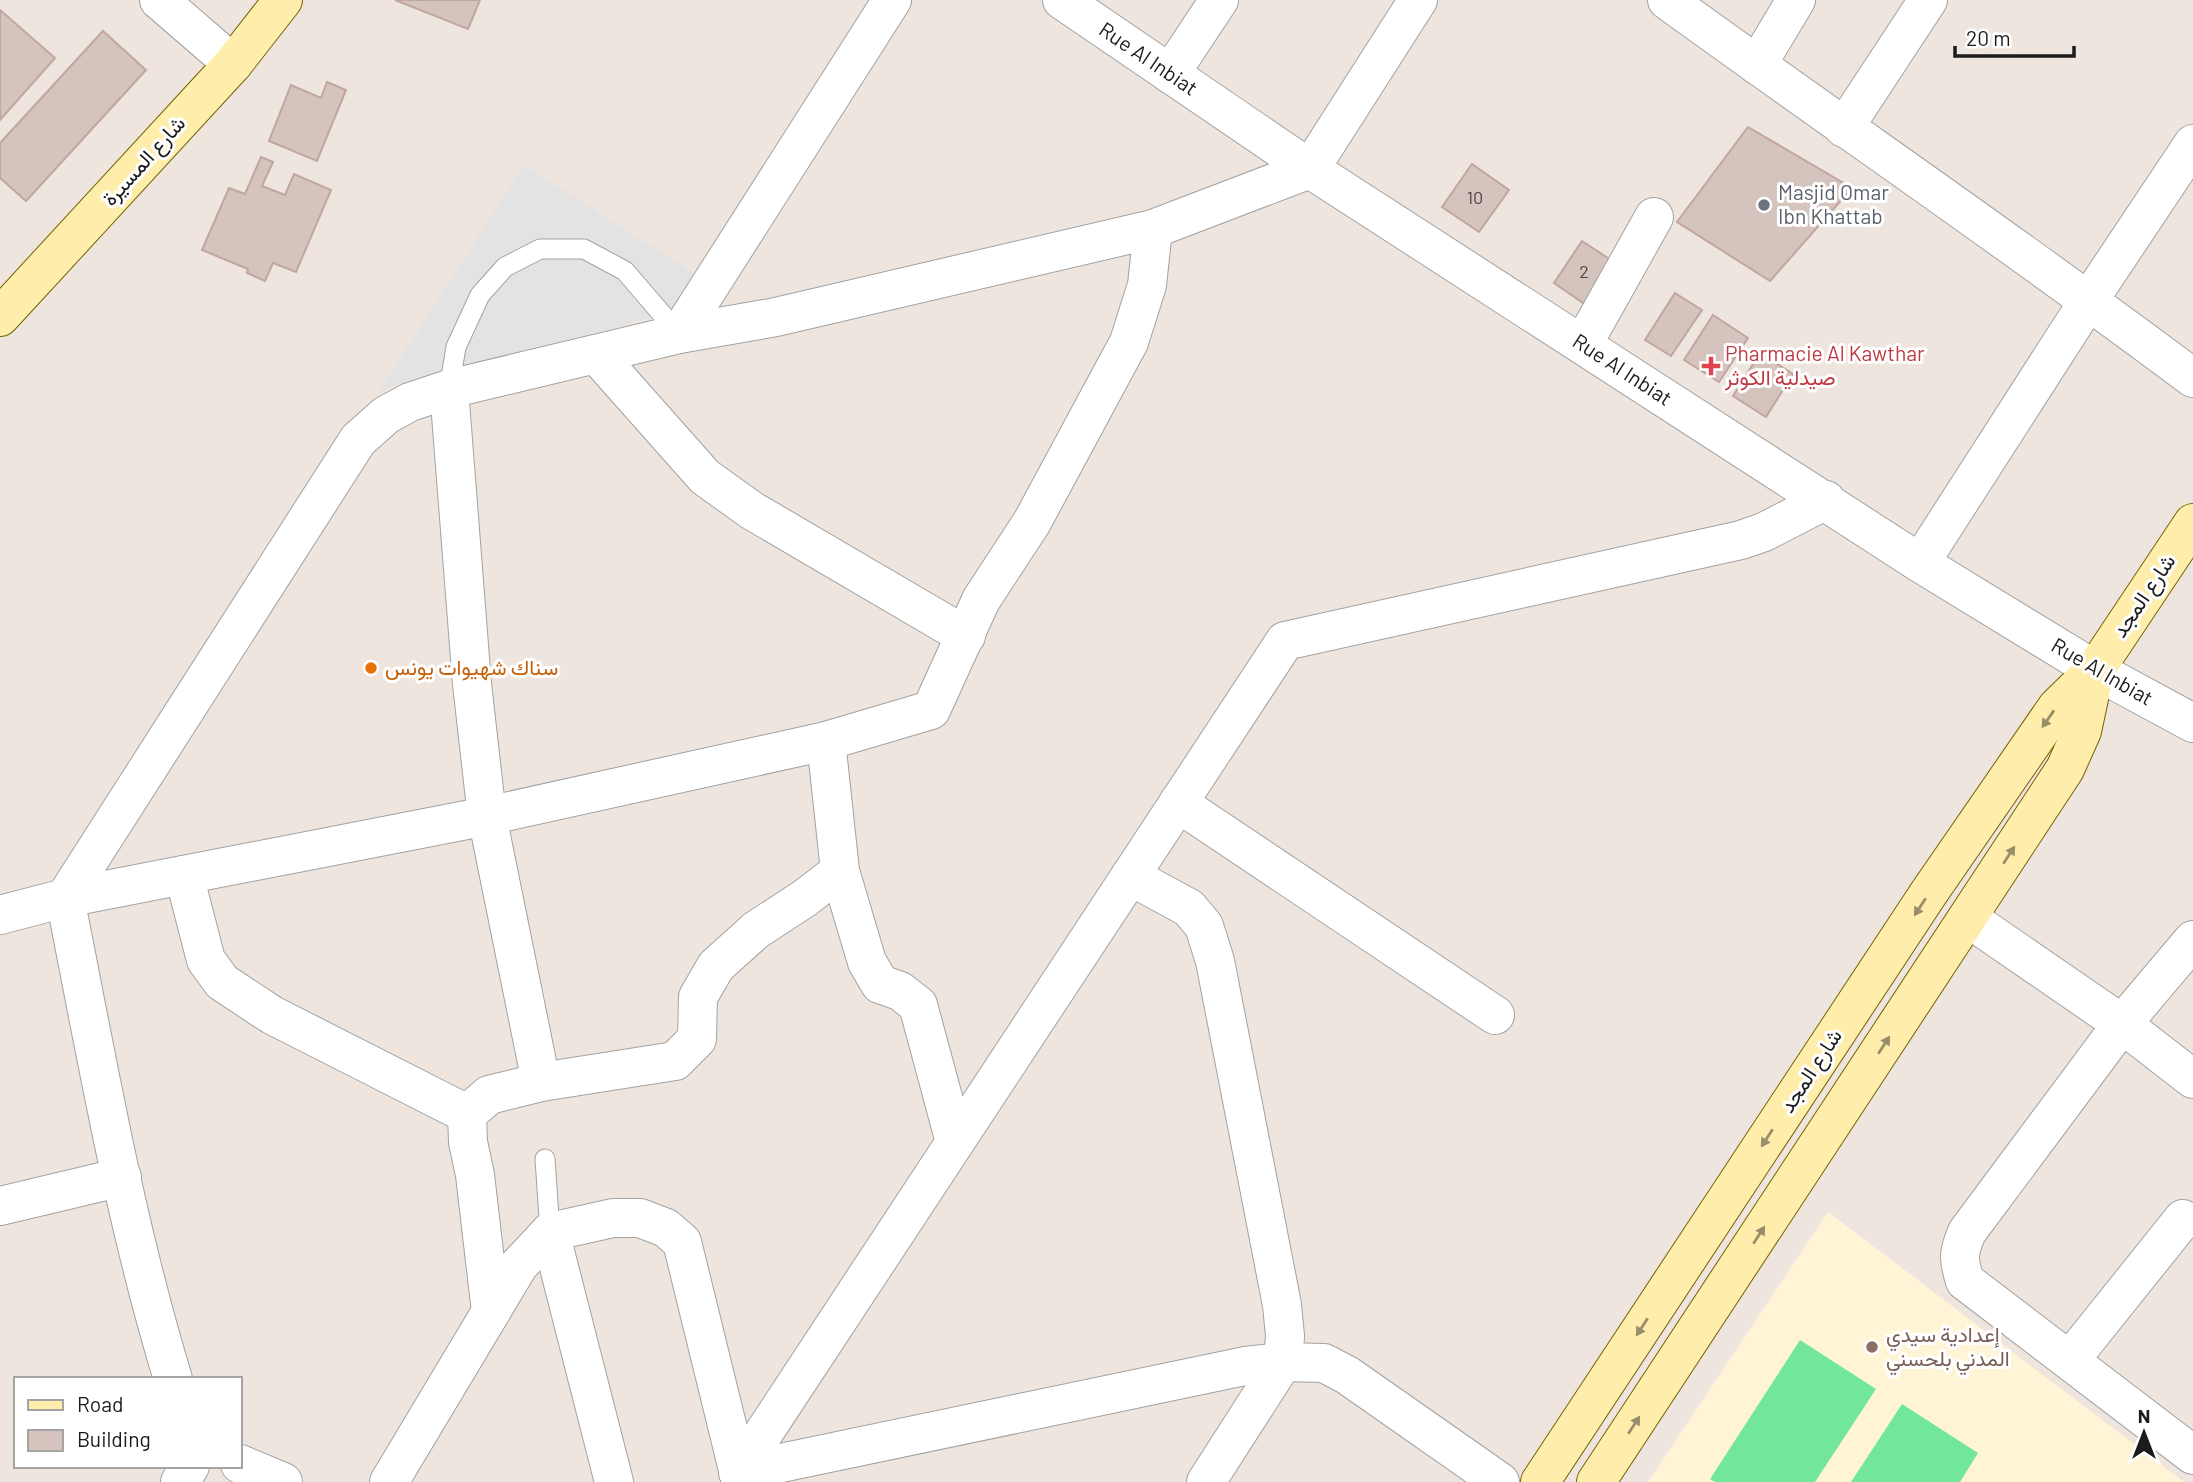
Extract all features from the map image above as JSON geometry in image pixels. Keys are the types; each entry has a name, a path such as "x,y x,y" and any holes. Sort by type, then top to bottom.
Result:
{"main road":[{"name":"شارع المسيرة","path":"0,317 233,64 283,0"},
{"name":"شارع المجد","path":"1540,1482 1928,894 2057,708 2095,670 2193,523"},
{"name":"شارع المجد","path":"1596,1482 2065,769 2082,731 2095,670"}],"street":[{"path":"159,0 233,64"},
{"path":"679,334 892,0"},
{"name":"Rue Al Inbiat","path":"1062,0 1310,169 1826,500 1920,564 2095,670 2193,723"},
{"path":"1170,74 1219,0"},
{"path":"172,1377 111,1132 65,898 358,440 386,415 410,402 449,389 679,334 776,317 1153,229 1310,169 1418,0"},
{"path":"1667,0 2193,377"},
{"path":"1757,65 1796,0"},
{"path":"1844,128 1928,0"},
{"path":"1920,564 2089,300 2193,144"},
{"path":"1583,344 1654,217"},
{"path":"0,915 65,898 487,816 826,741 931,710 981,600 1038,512 1129,342 1147,285 1153,229"},
{"path":"596,354 705,477 751,510 966,636"},
{"path":"449,389 472,684 487,816 541,1082"},
{"path":"739,1477 955,1142 1285,641 1741,540 1774,527 1826,500"},
{"path":"826,741 840,871 867,962 880,984 900,992 918,1005 955,1142"},
{"path":"1178,803 1496,1015"},
{"path":"467,1114 489,1095 541,1082 675,1060 697,1039 698,997 716,966 756,930 806,898 840,871"},
{"path":"184,875 206,960 222,982 272,1015 467,1114"},
{"path":"1130,876 1189,908 1204,926 1215,961 1282,1305 1285,1336 1283,1362 1206,1482"},
{"path":"1968,919 2122,1024 2193,1079"},
{"path":"2193,940 2122,1024 1967,1232 1959,1249 1959,1263 1965,1281 2193,1455"},
{"path":"467,1114 468,1142 475,1175 491,1312"},
{"path":"0,1206 122,1177"},
{"path":"389,1482 519,1265 550,1232 613,1218 640,1219 666,1228 682,1242 739,1477"},
{"path":"2070,1360 2183,1219"},
{"path":"550,1232 614,1482"},
{"path":"739,1477 1245,1366 1283,1362 1324,1363 1347,1375 1500,1482"},
{"path":"242,1465 283,1482"}],"lane":[{"path":"449,389 456,347 480,295 505,267 540,249 584,249 625,271 679,334"},
{"path":"545,1159 550,1232"}],"shaded area":[{"path":"524,165 730,296 380,390"},
{"name":"إعدادية سيدي المدني بلحسني","path":"1828,1212 2184,1482 1648,1482"}],"green space":[{"path":"1800,1340 1876,1389 1815,1482 1715,1482 1710,1479"},
{"path":"1902,1404 1978,1453 1960,1482 1851,1482"}],"building":[{"path":"395,0 480,0 468,29"},
{"path":"0,10 55,58 0,120"},
{"path":"103,31 146,70 26,201 0,178 0,143"},
{"path":"327,82 346,90 317,161 269,141 291,85 321,98"},
{"name":"Masjid Omar Ibn Khattab","path":"1748,127 1852,188 1770,281 1677,222"},
{"path":"261,157 273,162 262,186 285,195 294,174 331,190 296,272 273,263 265,281 247,273 248,269 202,250 229,188 245,194"},
{"path":"1472,164 1509,190 1479,232 1442,207"},
{"path":"1582,241 1614,262 1586,305 1554,283"},
{"path":"1675,293 1702,310 1671,356 1645,340"},
{"path":"1713,315 1748,338 1719,382 1684,360"},
{"path":"1760,353 1793,374 1766,417 1733,396"}],"place":[{"name":"Masjid Omar Ibn Khattab","path":"1764,205"},
{"name":"Pharmacie Al Kawthar صيدلية الكوثر","path":"1711,366"},
{"name":"سناك شهيوات يونس","path":"371,668"},
{"name":"إعدادية سيدي المدني بلحسني","path":"1872,1347"}]}
